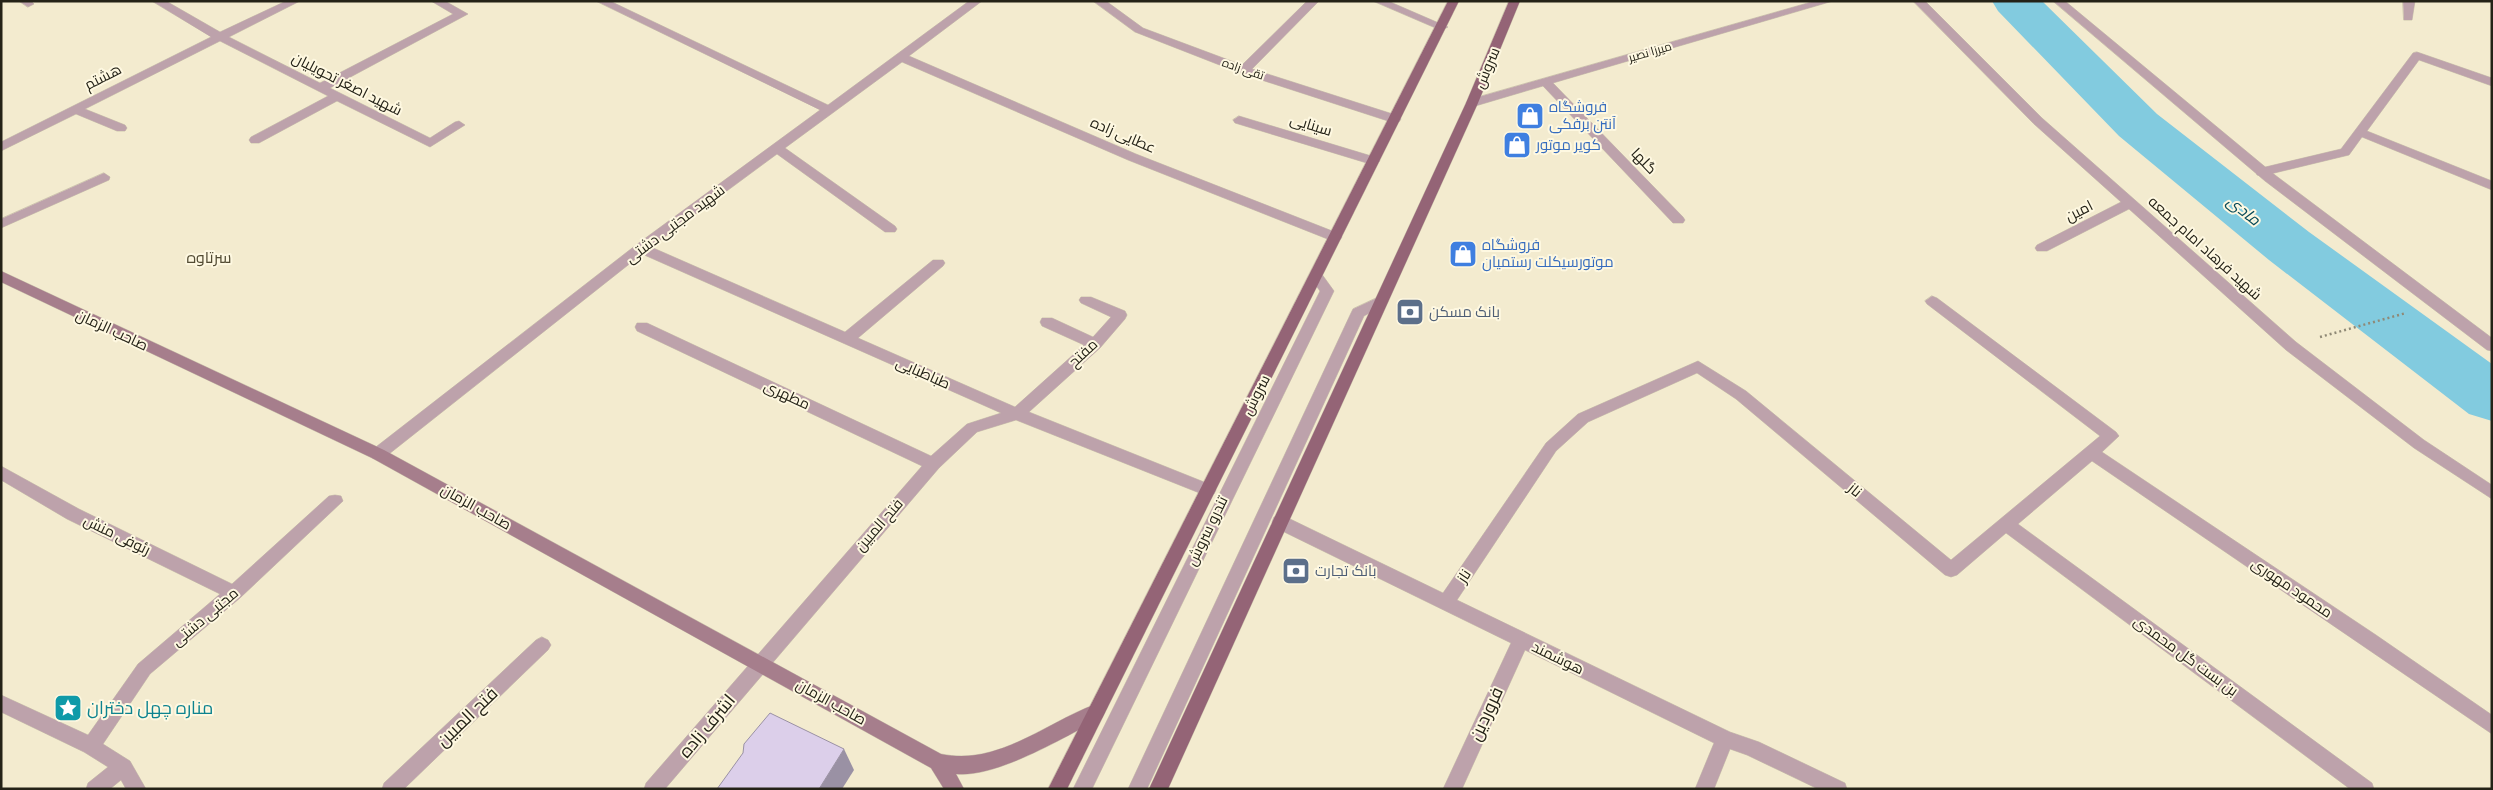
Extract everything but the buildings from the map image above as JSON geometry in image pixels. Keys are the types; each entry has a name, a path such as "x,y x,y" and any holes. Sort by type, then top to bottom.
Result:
{"main road":[{"name":"سروش","path":"1057,789 1454,1"},
{"name":"سروش","path":"1158,789 1472,103 1516,1"}],"street":[{"name":"شهید اصغر تحویلیان","path":"157,1 220,37 430,143 459,125"},
{"name":"هشتم","path":"1,147 295,1"},
{"path":"320,88 462,14 436,1"},
{"path":"601,1 829,110"},
{"name":"شهید مجتبی دشتی","path":"378,454 641,248 977,1"},
{"name":"تقی زاده","path":"1098,1 1139,30 1244,70 1395,119"},
{"path":"1244,70 1314,1"},
{"path":"1378,1 1442,27"},
{"name":"میرزا نصیر","path":"1472,103 1828,1"},
{"name":"شهید فرهاد امام جمعه","path":"1918,1 2038,121 2291,346 2419,444 2492,493"},
{"path":"2058,1 2262,172 2492,346"},
{"path":"2408,18 2409,1"},
{"path":"2262,172 2345,152 2417,55 2492,82"},
{"name":"عطایی زاده","path":"901,57 1132,156 1336,237"},
{"name":"گلها","path":"1545,82 1678,220"},
{"path":"255,140 336,97"},
{"path":"75,110 121,128"},
{"name":"سینایی","path":"1239,120 1374,162"},
{"path":"2360,132 2492,186"},
{"path":"777,148 890,229"},
{"path":"1,224 104,177"},
{"name":"امین","path":"2042,248 2130,203"},
{"name":"طباطبایی","path":"641,248 1017,414 1208,490"},
{"path":"847,339 938,263"},
{"name":"صاحب الزمان","path":"1,276 378,454 938,762 960,766 985,762 1013,752 1096,712"},
{"name":"تندرو سروش","path":"1082,789 1220,504 1327,291 1316,276"},
{"name":"مفتح","path":"1017,414 1094,344 1120,315 1086,300"},
{"path":"1137,789 1358,313 1380,301"},
{"name":"ناز","path":"1446,603 1551,447 1583,418 1698,366 1741,395 1951,570 2111,436 1932,301"},
{"path":"1047,322 1094,344"},
{"name":"مطهری","path":"642,327 933,464"},
{"name":"فتح المبین","path":"760,663 933,464 972,428 1017,414"},
{"name":"محمود مهوری","path":"2092,453 2370,640 2492,726"},
{"name":"رئوفی منش","path":"1,472 73,514 234,593"},
{"name":"مجتبی دشتی","path":"91,746 144,669 234,593 335,501"},
{"name":"هوشمند","path":"1280,522 1725,739 1752,748 1838,789"},
{"name":"بن بست گل محمدی","path":"2006,524 2365,789"},
{"name":"فروردین","path":"1452,789 1521,640"},
{"name":"فتح المبین","path":"391,789 542,644"},
{"name":"اشرف زاده","path":"653,789 760,663"},
{"path":"1,703 91,746 123,767 137,789"},
{"path":"1704,789 1725,739"},
{"name":"صاحب الزمان","path":"938,762 955,789"},
{"path":"95,789 123,767"}],"path":[{"path":"2291,346 2436,304"}],"waterway":[{"name":"مادی","path":"2015,1 2138,125 2289,246 2492,397"}],"place":[{"name":"فروشگاه آنتن برفکی","path":"1530,116"},
{"name":"کویر موتور","path":"1517,145"},
{"name":"فروشگاه موتورسیکلت رستمیان","path":"1463,254"},
{"name":"بانک مسکن","path":"1410,312"},
{"name":"بانک تجارت","path":"1296,571"},
{"name":"مناره چهل دختران","path":"68,708"}],"district":[{"name":"سرتاوه","path":"209,257"}]}
